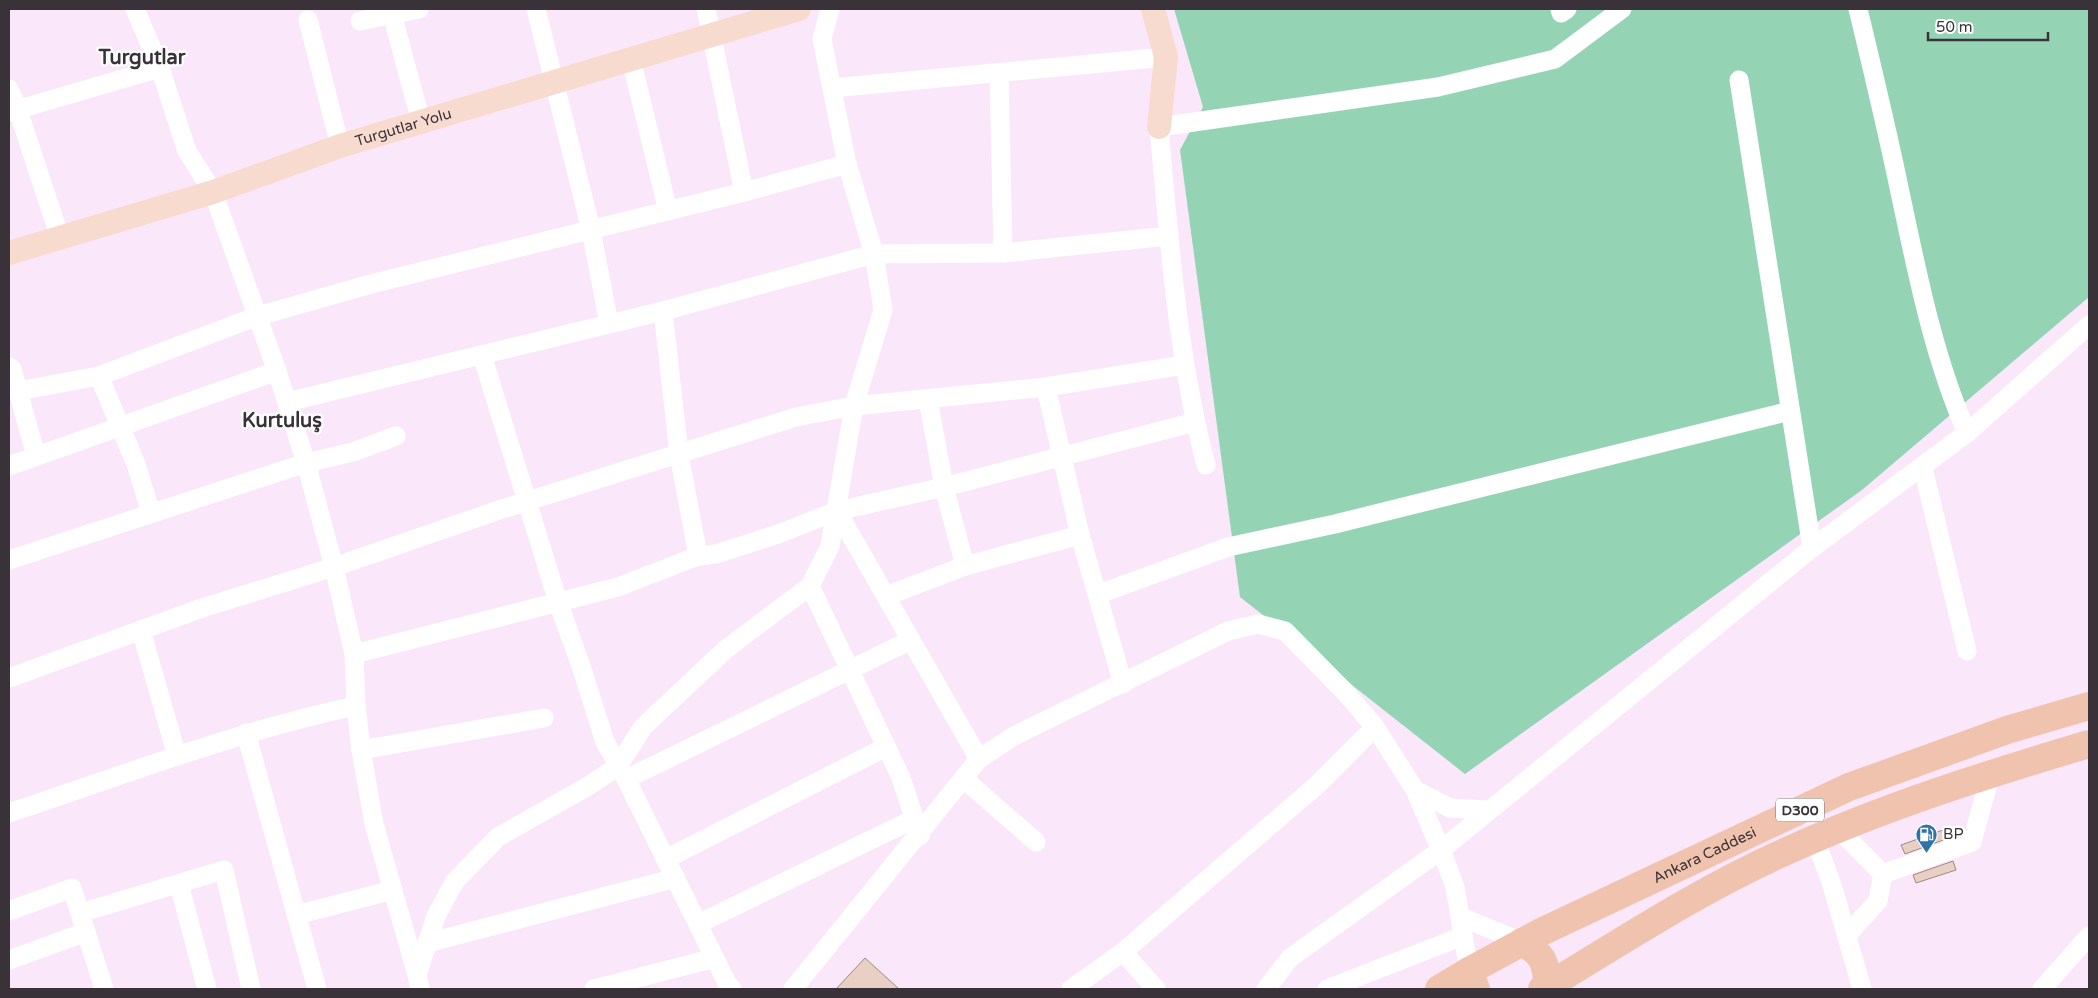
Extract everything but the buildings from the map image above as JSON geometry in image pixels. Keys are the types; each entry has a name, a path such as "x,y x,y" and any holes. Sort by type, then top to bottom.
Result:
{"highway":[{"name":"Ankara Caddesi","path":"1439,989 1472,980 1522,942 1848,787 2007,730 2089,706"},
{"name":"Ankara Caddesi","path":"1522,942 1536,950 1544,959 1546,988 1698,895 1827,834 1991,773 2089,744"}],"main road":[{"path":"1153,9 1166,57 1159,126"},
{"name":"Turgutlar Yolu","path":"9,253 213,192 340,146 790,10"}],"street":[{"path":"135,9 160,68 187,151 213,192 277,371 306,463 334,567 354,654 356,706 361,750 374,824 418,982"},
{"path":"360,21 419,9"},
{"path":"536,9 591,230 609,324"},
{"path":"706,9 744,192"},
{"path":"622,772 642,728 726,648 810,586 830,546 854,406 883,310 874,254 847,164 822,39 830,9"},
{"path":"1560,9 1561,13 1567,9"},
{"path":"1206,465 1195,422 1184,365 1159,126 1438,87 1555,59 1622,9"},
{"path":"1858,9 1886,124 1925,310 1950,393 1967,433"},
{"path":"392,14 421,122"},
{"path":"308,20 340,146"},
{"path":"832,88 1166,57"},
{"path":"631,59 668,211"},
{"path":"14,111 160,68"},
{"path":"999,73 1003,253"},
{"path":"1738,80 1812,548"},
{"path":"9,89 14,111 60,238"},
{"path":"18,391 99,376 258,316 371,284 744,192 847,164"},
{"path":"287,402 663,311 874,254 1003,253 1169,236"},
{"path":"663,311 679,454 698,556"},
{"path":"1266,989 1290,958 1441,850 1487,810 1812,548 1923,468 1967,433 2089,325"},
{"path":"482,355 558,602 582,666 605,742 732,989"},
{"path":"9,678 141,630 334,567 526,501 796,417 854,406 1046,387 1184,365"},
{"path":"9,367 12,369 36,456"},
{"path":"9,466 277,371"},
{"path":"99,376 122,426 151,513"},
{"path":"1046,387 1080,535 1099,594 1123,684"},
{"path":"928,399 944,487 965,566"},
{"path":"1099,594 1228,547 1335,524 1790,411"},
{"path":"354,654 618,587 698,556 716,554 769,537 837,511 1062,458 1195,422"},
{"path":"9,560 306,463 353,452 396,436"},
{"path":"1923,468 1967,651"},
{"path":"837,511 979,759"},
{"path":"886,596 965,566 1080,535"},
{"path":"810,586 901,778 917,828"},
{"path":"794,989 917,828 964,780 979,759 1014,736 1228,631 1258,624 1285,632 1345,692 1375,727 1415,790 1455,887 1472,980"},
{"path":"141,630 177,756"},
{"path":"418,982 427,943 436,916 455,881 498,837 590,785 849,671 911,640"},
{"path":"9,813 246,733 297,718 356,706"},
{"path":"361,750 544,718"},
{"path":"1070,989 1123,952 1316,785 1375,727"},
{"path":"246,733 317,989"},
{"path":"666,858 886,747"},
{"path":"1883,874 1972,842 1991,773"},
{"path":"964,780 1036,842"},
{"path":"1415,790 1450,808 1487,810"},
{"path":"698,924 917,828"},
{"path":"1827,834 1883,874"},
{"path":"1827,834 1832,885 1862,989"},
{"path":"80,914 224,870 251,989"},
{"path":"1847,935 1878,901 1883,874"},
{"path":"427,943 676,878"},
{"path":"178,884 207,989"},
{"path":"9,911 72,888 104,989"},
{"path":"296,915 393,890"},
{"path":"1461,917 1522,942"},
{"path":"9,960 86,932"},
{"path":"1327,989 1463,936"},
{"path":"2042,989 2089,936"},
{"path":"1123,952 1156,989"},
{"path":"594,989 715,958"}],"green space":[{"path":"1174,9 2089,9 2089,297 1862,490 1465,774 1240,597 1180,150 1203,107"}],"place":[{"name":"BP","path":"1927,853"}],"district":[{"name":"Turgutlar","path":"142,58"},
{"name":"Kurtuluş","path":"282,421"}]}
